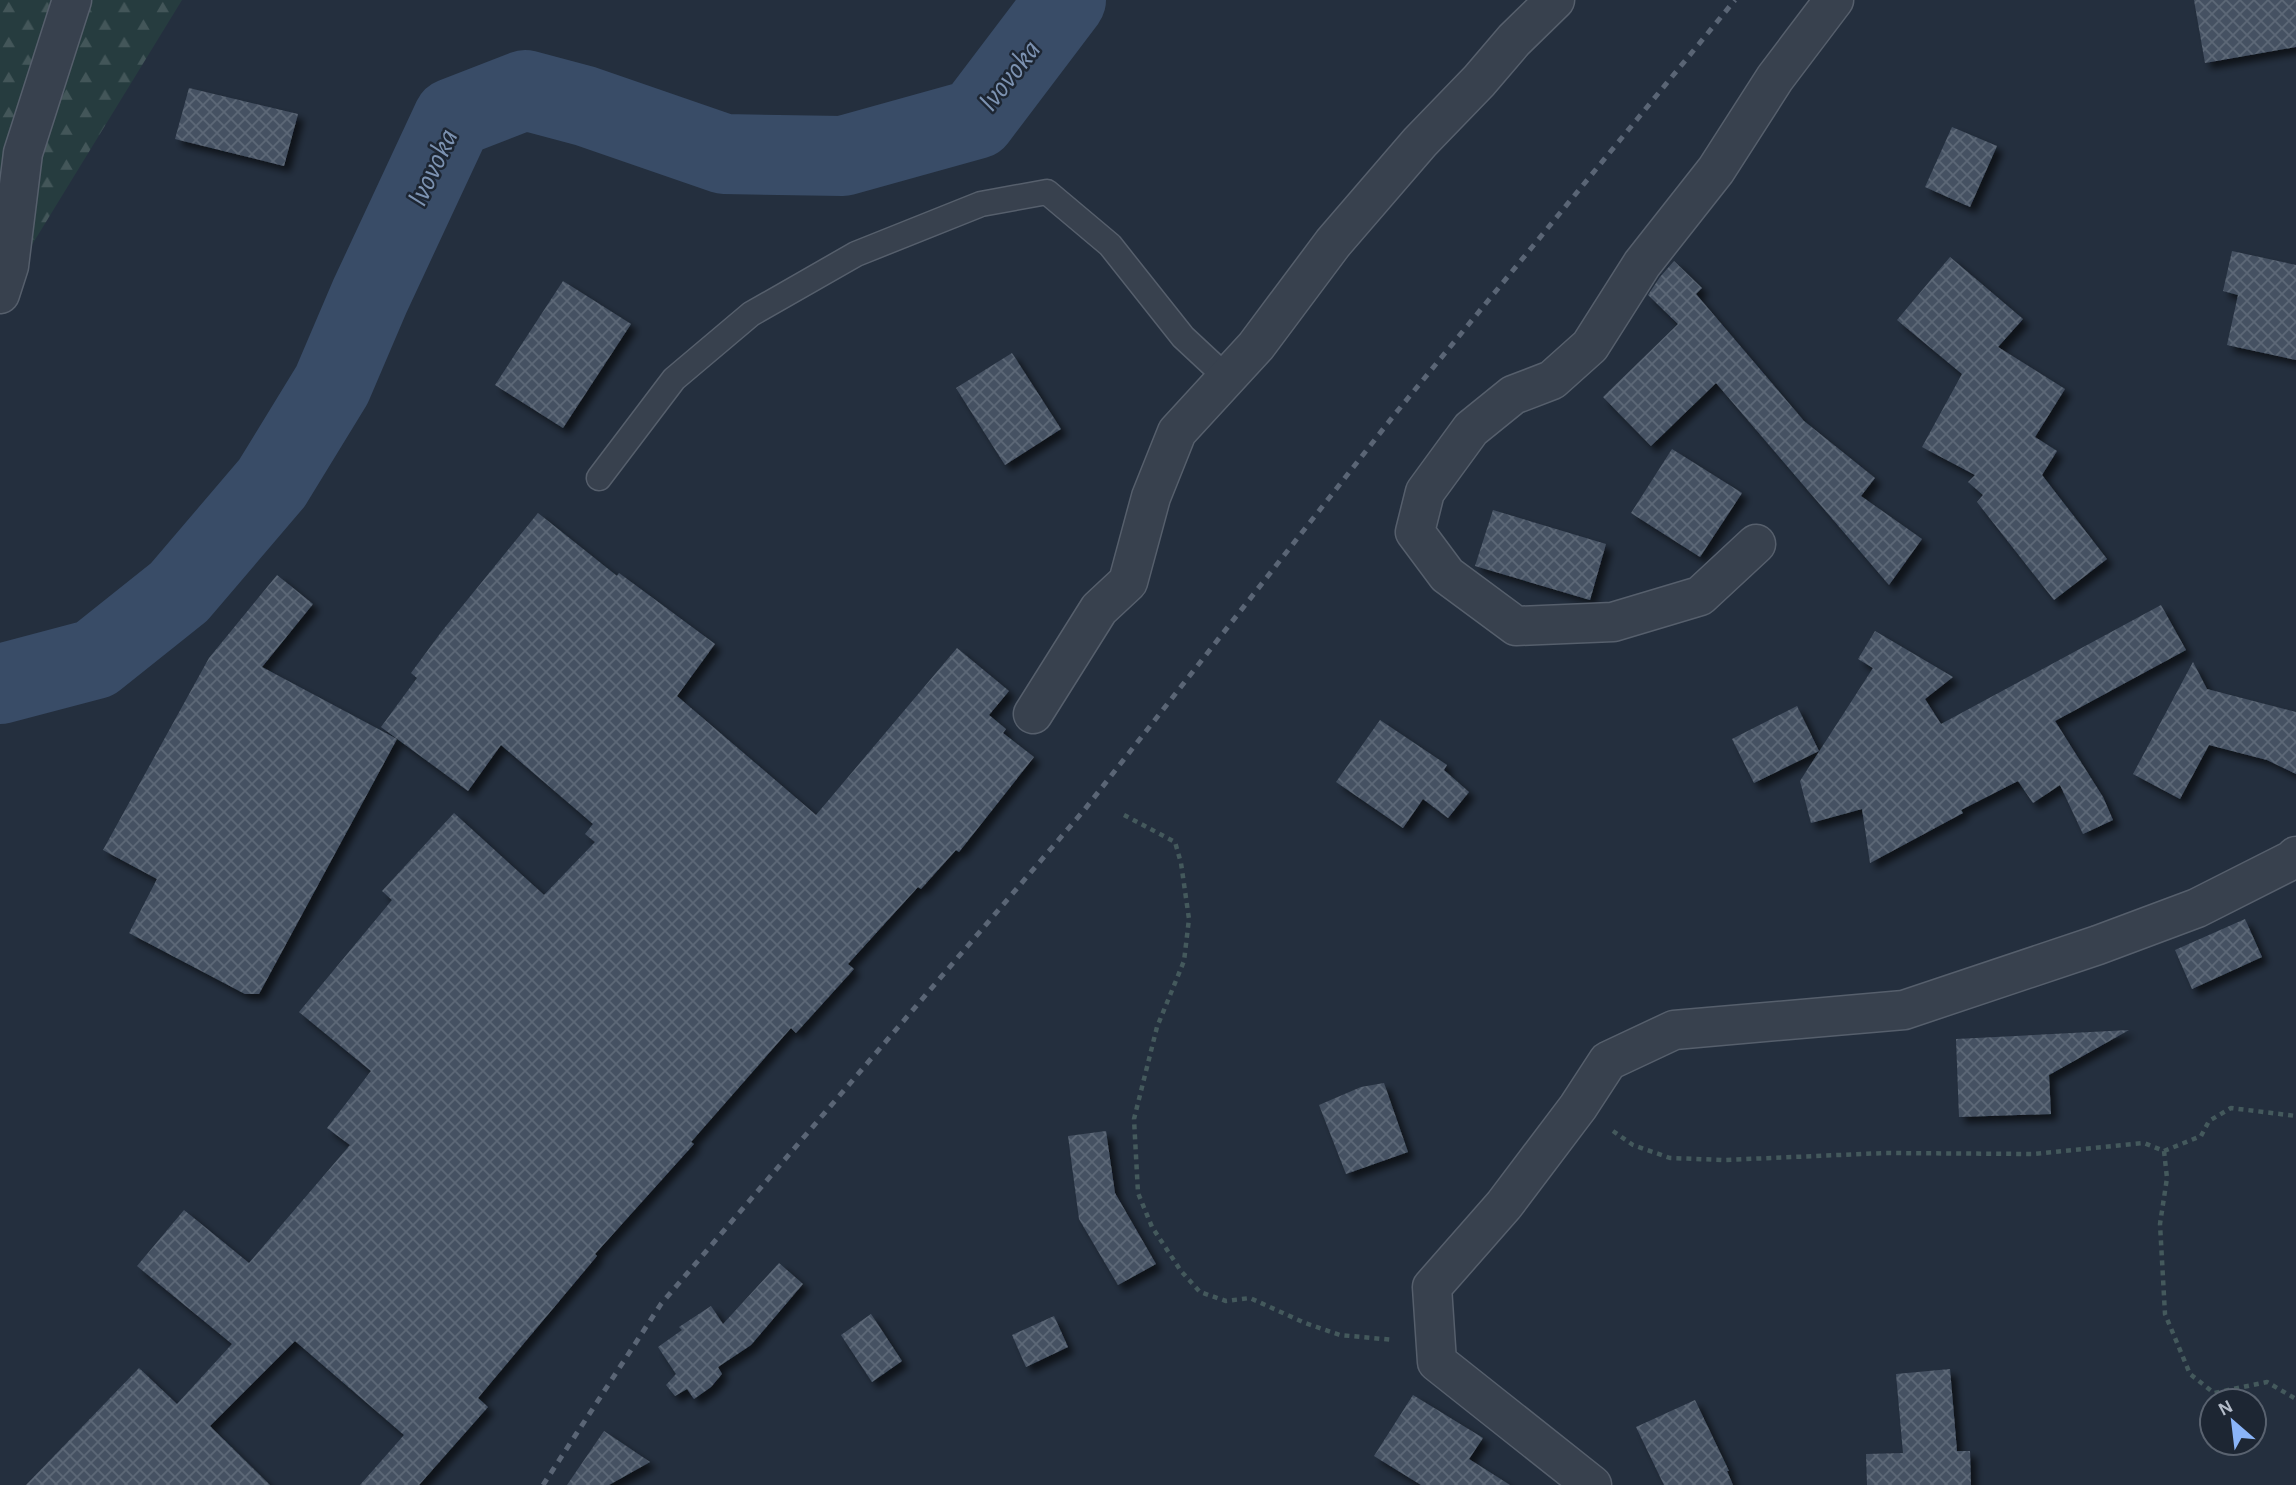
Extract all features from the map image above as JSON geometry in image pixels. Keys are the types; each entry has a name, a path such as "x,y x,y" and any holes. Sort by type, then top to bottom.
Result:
{"street":[{"path":"0,294 9,266 23,153 72,0"},
{"path":"1032,715 1099,609 1128,582 1151,497 1177,432 1256,346 1333,243 1420,142 1514,40 1555,0"},
{"path":"1756,544 1700,596 1613,622 1516,626 1447,575 1415,532 1425,492 1471,429 1513,395 1552,380 1590,346 1642,264 1716,170 1775,78 1834,0"},
{"path":"1592,1485 1437,1362 1432,1287 1504,1205 1608,1061 1674,1030 1905,1010 2098,945 2197,908 2296,856"}],"lane":[{"path":"598,478 674,379 751,314 856,254 981,204 1047,192 1110,245 1183,337 1227,379"}],"path":[{"path":"1124,815 1175,842 1181,863 1189,919 1184,961 1157,1027 1134,1119 1138,1193 1152,1227 1181,1271 1200,1292 1226,1301 1250,1298 1304,1323 1340,1335 1393,1340 1436,1350"},
{"path":"1577,1107 1633,1145 1670,1158 1724,1160 1885,1153 2033,1154 2144,1143 2164,1151 2201,1136 2209,1121 2231,1108 2296,1116"},
{"path":"2164,1151 2167,1178 2160,1224 2165,1314 2190,1374 2214,1392 2267,1382 2296,1399"}],"green space":[{"path":"0,0 182,0 0,297"}],"building":[{"path":"2194,0 2296,0 2296,47 2205,63"},
{"path":"189,88 298,114 284,166 175,139"},
{"path":"1952,127 1997,146 1970,207 1925,187"},
{"path":"2232,251 2296,265 2296,360 2227,345 2238,295 2223,291"},
{"path":"1950,257 2023,319 1998,347 2065,389 2035,437 2057,451 2042,475 2107,559 2054,600 1977,502 1983,495 1968,482 1975,475 1922,447 1962,374 1897,320"},
{"path":"1674,261 1702,288 1696,294 1804,421 1875,478 1861,496 1922,539 1889,585 1716,383 1651,446 1603,397 1678,324 1648,295"},
{"path":"563,281 631,324 563,428 495,385"},
{"path":"1012,353 1061,429 1005,465 956,388"},
{"path":"1672,449 1742,493 1700,557 1631,513"},
{"path":"1493,510 1606,544 1590,600 1475,566"},
{"path":"538,513 617,576 619,573 715,644 677,696 816,815 957,648 1009,691 989,715 1006,729 1003,733 1034,757 959,852 956,850 921,889 918,887 848,964 854,969 796,1033 791,1028 691,1142 694,1144 595,1254 597,1256 478,1398 488,1407 419,1485 360,1485 404,1435 295,1341 210,1426 270,1485 26,1485 139,1368 177,1404 232,1344 137,1266 184,1210 249,1263 350,1145 327,1128 371,1071 299,1012 392,900 382,891 454,813 544,895 595,842 585,834 593,824 501,745 468,791 381,727 417,678 411,673"},
{"path":"277,575 313,604 262,667 397,739 259,994 245,994 129,933 157,879 103,850 209,658"},
{"path":"2161,605 2186,650 2055,721 2103,797 2113,820 2083,834 2060,785 2033,803 2018,781 1961,810 1963,813 1870,863 1862,809 1811,823 1800,781 1873,668 1858,659 1875,631 1953,677 1925,699 1941,724"},
{"path":"2193,662 2207,689 2296,712 2296,774 2267,760 2209,745 2180,799 2133,774"},
{"path":"1797,706 1819,751 1754,783 1732,739"},
{"path":"1380,720 1447,765 1444,770 1469,792 1448,818 1423,799 1403,828 1336,782"},
{"path":"2245,919 2262,957 2192,989 2175,950"},
{"path":"2129,1030 2049,1075 2051,1114 1959,1117 1956,1039"},
{"path":"1384,1083 1408,1152 1346,1174 1319,1105 1361,1087"},
{"path":"1106,1131 1115,1193 1156,1264 1118,1285 1079,1219 1068,1136"},
{"path":"779,1263 803,1284 751,1345 718,1367 722,1374 711,1387 694,1399 687,1389 675,1396 666,1385 676,1374 658,1347 682,1330 679,1327 711,1306 723,1324"},
{"path":"871,1314 902,1361 872,1382 841,1335"},
{"path":"1054,1316 1068,1347 1026,1367 1012,1335"},
{"path":"1950,1369 1957,1451 1970,1451 1971,1485 1867,1485 1866,1454 1903,1453 1896,1374"},
{"path":"1413,1395 1483,1438 1469,1459 1510,1485 1421,1485 1374,1456"},
{"path":"1695,1400 1733,1485 1664,1485 1636,1427"},
{"path":"604,1431 650,1462 609,1485 567,1485"}],"waterway":[{"name":"Ivovoka","path":"0,684 95,659 179,592 272,483 332,385 370,296 453,118 525,90 585,106 724,154 843,156 976,119 1066,0"}],"railway":[{"path":"543,1485 661,1304 1085,809 1395,414 1735,0"}]}
